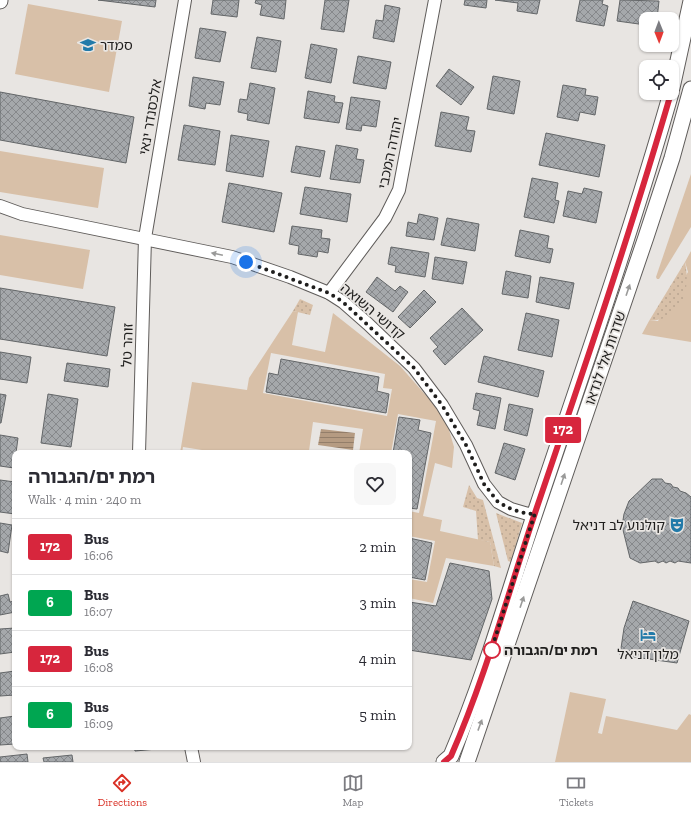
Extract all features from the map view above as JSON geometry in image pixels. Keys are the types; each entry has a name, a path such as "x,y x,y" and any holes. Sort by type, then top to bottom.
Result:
{"street":[{"name":"אלכסנדר ינאי","path":"145,238 185,0"},
{"name":"יהודה המכבי","path":"329,293 385,218 399,190 435,0"},
{"path":"678,60 691,2"},
{"name":"שדרות אלי לנדאו","path":"467,762 646,237 672,158 691,89"},
{"name":"שדרות אלי לנדאו","path":"444,762 451,756 486,668 535,513 630,231 669,100"},
{"name":"קדושי השואה","path":"0,206 22,214 232,257 290,277 329,293 343,302 368,324 414,368 442,405 466,445 484,484 498,502 511,509 528,514 535,513"},
{"name":"קדושי השואה","path":"0,216 22,214"},
{"name":"זוהר טל","path":"139,450 145,238"},
{"path":"192,750 194,762"}],"shaded area":[{"path":"28,4 122,21 109,92 15,74"},
{"path":"0,151 104,168 98,208 0,192"},
{"path":"691,174 691,227 659,279 657,279 656,277"},
{"path":"0,235 90,250 83,289 0,275"},
{"path":"691,251 691,342 642,334 649,321 658,321 688,272 685,262"},
{"path":"685,262 687,283 682,302 676,310 669,315 660,319 649,321"},
{"path":"300,299 313,305 310,315 293,311"},
{"path":"293,311 298,312 292,345 325,352 333,313 400,366 430,400 447,423 454,447 452,468 435,463 423,516 442,520 440,531 490,542 494,566 446,558 433,603 412,599 412,580 427,582 435,541 412,537 412,512 419,513 436,421 398,414 392,450 360,450 363,429 313,422 309,450 202,450 183,447 182,450 181,450 192,382 247,390 249,378","holes":["271,353 385,374 383,388 392,389 387,416 263,393"]},
{"path":"321,429 355,433 353,450 318,445"},
{"path":"469,485 477,498 483,500 501,568 494,566 490,542 478,540 476,511 463,507"},
{"path":"496,513 522,523 511,562 508,561"},
{"path":"570,692 606,699 598,733 602,734 606,716 677,730 689,714 691,715 691,762 555,762"}],"building":[{"path":"98,0 156,0 155,7"},
{"path":"213,0 239,0 237,17 211,14"},
{"path":"256,0 286,0 284,19 260,15 262,5 255,3"},
{"path":"325,0 349,0 344,32 321,29"},
{"path":"465,0 487,0 486,8 464,5"},
{"path":"495,0 540,0 537,14 517,11 518,3"},
{"path":"580,0 603,0 602,4 608,6 604,26 576,21"},
{"path":"620,0 659,1 658,12 639,12 639,24 617,21"},
{"path":"385,5 400,8 394,42 373,38 376,20 383,21"},
{"path":"200,28 226,32 220,62 195,58"},
{"path":"257,37 281,41 276,72 251,68"},
{"path":"311,44 337,49 331,83 305,78"},
{"path":"358,56 391,62 386,89 353,83"},
{"path":"449,69 474,87 461,105 436,86"},
{"path":"493,76 520,81 514,114 487,109"},
{"path":"193,77 224,82 220,105 206,103 205,109 189,106"},
{"path":"250,83 275,88 269,124 247,120 248,114 238,112 240,99 247,100"},
{"path":"563,85 586,89 585,95 598,97 595,115 580,112 578,121 557,117"},
{"path":"308,91 335,96 334,102 343,103 339,123 304,118"},
{"path":"0,92 134,117 126,163 0,140"},
{"path":"351,97 380,101 376,127 362,125 361,131 346,129"},
{"path":"441,112 469,117 466,130 475,131 471,152 435,146"},
{"path":"184,125 220,131 215,165 178,160"},
{"path":"546,133 605,145 599,177 539,165"},
{"path":"231,135 269,141 263,177 226,171"},
{"path":"336,145 358,149 356,159 364,160 360,183 330,179"},
{"path":"296,146 325,151 320,177 291,172"},
{"path":"532,178 558,183 555,200 559,201 554,223 524,217"},
{"path":"229,183 282,193 274,232 222,222"},
{"path":"305,187 351,194 347,222 300,214"},
{"path":"584,188 602,192 596,223 563,216 568,191 582,194"},
{"path":"419,214 438,218 434,240 406,236 408,222 417,224"},
{"path":"447,218 479,224 475,251 441,245"},
{"path":"292,226 322,230 321,238 330,239 328,253 318,251 317,257 298,254 299,246 289,244"},
{"path":"520,230 549,236 547,248 553,249 550,263 515,256"},
{"path":"391,247 429,253 425,277 395,272 396,266 388,264"},
{"path":"435,257 467,262 463,284 432,279"},
{"path":"506,271 531,276 528,298 502,294"},
{"path":"377,277 395,291 400,286 408,292 393,312 366,292"},
{"path":"540,277 574,283 569,309 536,302"},
{"path":"0,288 115,307 107,356 0,339"},
{"path":"424,290 436,302 410,328 398,317"},
{"path":"462,308 483,330 445,365 433,351 438,347 430,338"},
{"path":"526,313 559,320 552,357 518,350"},
{"path":"0,352 31,357 27,383 0,379"},
{"path":"484,356 544,371 538,397 478,382"},
{"path":"281,359 379,377 377,391 389,394 386,413 266,392 269,373 278,375"},
{"path":"67,363 110,369 108,387 64,381"},
{"path":"476,393 501,398 495,429 477,425 480,411 473,409"},
{"path":"0,394 6,395 1,423 0,423"},
{"path":"48,394 78,399 71,447 41,443"},
{"path":"509,404 533,409 527,436 504,430"},
{"path":"399,417 420,420 418,430 431,433 417,509 412,508 412,450 394,450"},
{"path":"0,435 18,438 16,450 12,450 12,468 0,466"},
{"path":"504,443 525,449 515,480 495,473"},
{"path":"652,479 662,479 665,483 671,484 673,487 678,488 680,491 691,497 691,563 678,561 675,563 670,561 666,563 663,561 658,563 655,561 640,563 630,558 622,526 624,514 629,501"},
{"path":"0,480 12,482 12,514 0,512"},
{"path":"0,523 12,525 8,553 0,551"},
{"path":"412,539 432,543 425,580 412,578"},
{"path":"450,563 489,571 492,599 471,660 412,650 412,602 436,606"},
{"path":"8,594 10,602 12,602 12,613 0,615 0,596"},
{"path":"633,601 689,621 677,663 620,655 624,628"},
{"path":"12,628 12,652 0,654 0,629"},
{"path":"12,671 12,695 0,696 0,673"},
{"path":"12,716 12,744 0,745 0,718"},
{"path":"27,754 28,762 0,762 0,757"},
{"path":"72,755 73,762 44,762 43,758"}],"bus line":[{"name":"172","path":"444,762 451,756 486,668 513,587 535,513 630,231 669,100"}],"place":[{"name":"סמדר","path":"88,45"},
{"name":"קולנוע לב דניאל","path":"677,525"},
{"name":"מלון דניאל","path":"648,635"},
{"name":"רמת ים/הגבורה","path":"492,650"}],"route":[{"path":"246,262 290,277 329,293 343,302 414,368 442,405 466,445 484,484 498,502 511,509 528,514 535,513 513,587 490,654 492,650"}]}
